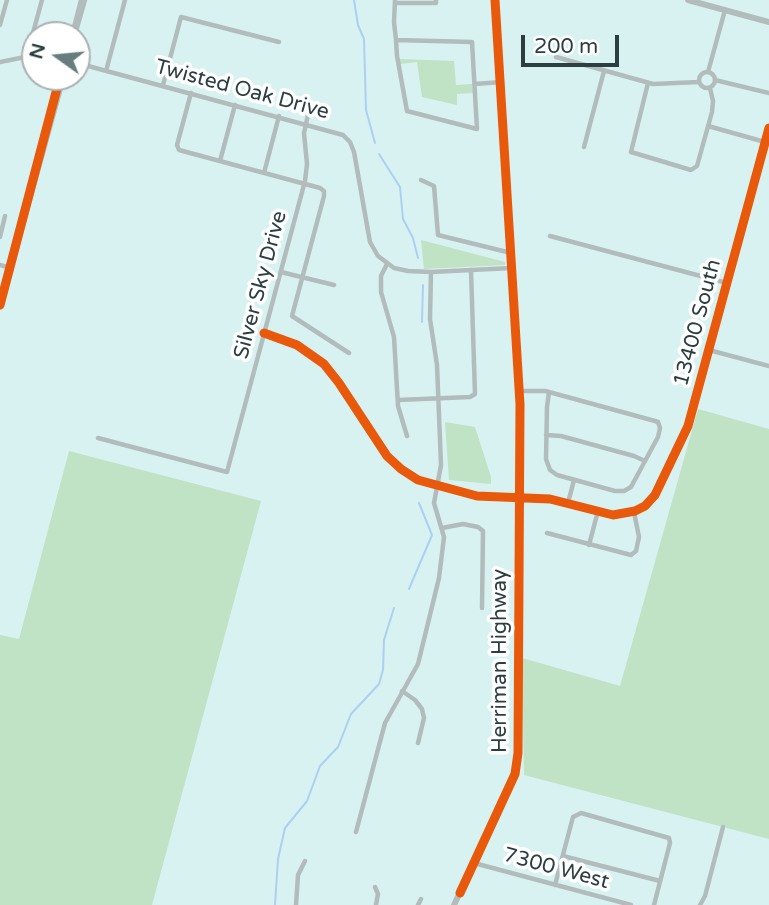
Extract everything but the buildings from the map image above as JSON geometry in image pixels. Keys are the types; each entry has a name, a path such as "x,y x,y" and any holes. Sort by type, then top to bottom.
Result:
{"main road":[{"path":"495,0 511,253"},
{"path":"688,0 769,22"},
{"name":"Herriman Highway","path":"454,905 512,781 518,761 520,404 511,253"}],"street":[{"path":"0,25 7,0"},
{"path":"36,21 42,0"},
{"path":"78,21 83,0"},
{"path":"106,71 125,0"},
{"path":"396,40 472,43 477,129 407,111 396,40 395,1 436,1"},
{"path":"708,72 725,10"},
{"path":"163,85 181,17 279,41"},
{"path":"0,61 21,57"},
{"path":"556,57 648,83 666,85 699,82"},
{"name":"Twisted Oak Drive","path":"91,67 305,123 345,137 352,145 370,242 378,256 387,264"},
{"path":"584,147 604,71"},
{"path":"708,72 715,80"},
{"path":"699,82 701,75 708,72"},
{"path":"648,83 631,152 694,169 708,127 713,104 710,88 715,80"},
{"path":"715,80 769,93"},
{"path":"475,83 501,82"},
{"path":"699,82 703,87 710,88"},
{"path":"0,302 18,237 23,230 58,91"},
{"path":"191,93 177,148 321,189 325,194 293,317 349,353"},
{"path":"220,161 235,105"},
{"name":"Silver Sky Drive","path":"98,438 227,472 304,184 307,164 303,139 310,106"},
{"path":"264,173 279,116"},
{"path":"708,127 765,142"},
{"name":"13400 South","path":"634,512 653,498 682,442 769,128"},
{"path":"421,180 434,186 438,235 511,253"},
{"path":"0,237 5,216"},
{"path":"550,236 727,283"},
{"path":"407,436 398,400 395,343 380,289 381,276 387,264 404,271 431,272 512,268"},
{"path":"0,265 10,268"},
{"path":"398,400 474,395 471,270"},
{"path":"281,272 334,285"},
{"path":"356,832 385,723 414,673 421,654 439,578 444,540 434,506 441,465 437,365 429,319 431,272"},
{"path":"264,333 291,342 319,360 336,378 390,459 409,475 477,496 546,498 616,515 634,512 639,537 633,555 547,533"},
{"path":"709,350 769,366"},
{"path":"519,391 549,392 659,423 659,434 635,482 624,491 615,491 558,475 549,468 546,459 549,392"},
{"path":"547,435 561,436 646,461"},
{"path":"568,503 574,480"},
{"path":"589,545 598,511"},
{"path":"442,528 463,524 478,527 483,532 482,608"},
{"path":"402,691 422,709 424,718 418,743"},
{"path":"555,885 576,814 581,813 669,838 654,905"},
{"path":"700,905 705,896 723,827"},
{"path":"562,856 660,881"},
{"path":"296,905 298,875 305,861"},
{"name":"7300 West","path":"474,863 631,905"},
{"path":"376,887 376,905"},
{"path":"459,905 460,893"},
{"path":"602,905 605,898"},
{"path":"418,905 421,899"}],"green space":[{"path":"400,59 454,61 456,85 472,84 473,93 457,94 457,105 422,97 417,62 400,64"},
{"path":"421,240 505,262 505,265 424,269"},
{"path":"698,409 769,429 769,839 524,775 522,658 620,686"},
{"path":"445,422 475,427 491,484 449,480"},
{"path":"69,451 261,501 152,905 0,905 0,635 19,639"}],"waterway":[{"path":"354,0 358,25 364,39 366,110 375,143"},
{"path":"379,154 400,187 403,219 413,238 418,258"},
{"path":"422,322 423,285"},
{"path":"409,589 432,535 419,503"},
{"path":"275,905 278,859 285,828 307,801 320,766 338,747 351,714 379,684 383,670 384,640 394,608"}],"cycle path":[{"path":"460,893 515,774 518,753 520,404 495,0"},
{"path":"0,305 56,91"},
{"path":"264,333 297,345 324,364 387,456 418,480 477,496 550,499 613,515 635,511 645,506 655,495 688,426 769,128"}]}
